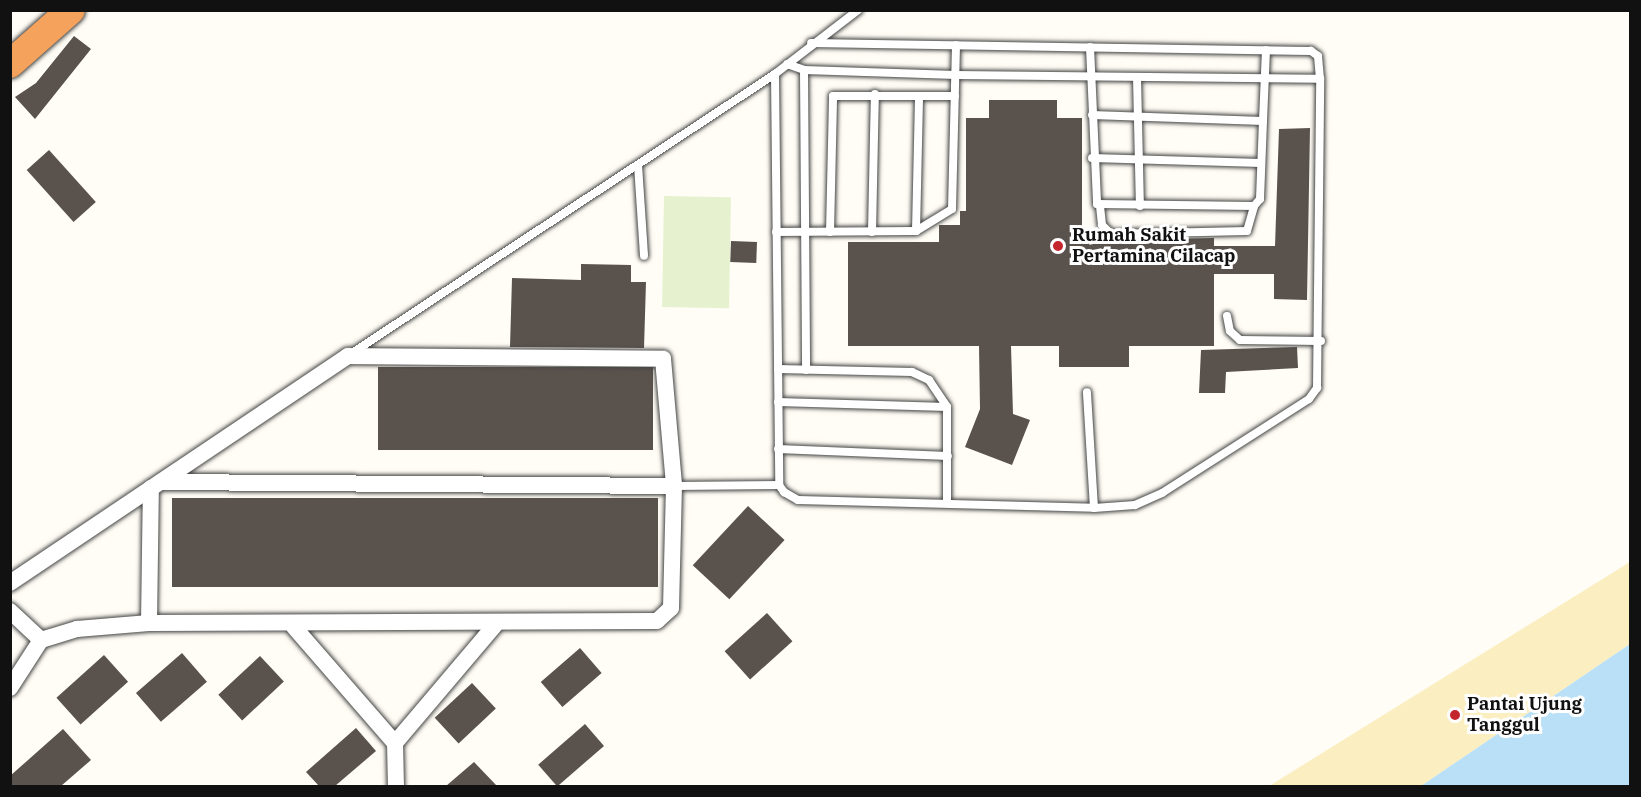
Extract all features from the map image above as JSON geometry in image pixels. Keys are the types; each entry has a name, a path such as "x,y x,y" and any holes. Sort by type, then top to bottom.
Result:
{"highway":[{"path":"10,64 63,13"}],"street":[{"path":"10,583 348,356 663,359 674,486 671,608 663,619 294,627 149,623 78,629 41,640 10,688"},
{"path":"156,485 674,486"},
{"path":"149,623 156,485"},
{"path":"10,611 41,640"},
{"path":"395,743 496,624"},
{"path":"294,627 395,743 396,786"}],"lane":[{"path":"348,356 775,74 811,43 858,10"},
{"path":"674,486 779,485 798,500 947,501 1094,508 1147,501 1309,399 1319,384 1321,341 1320,79 1318,56 1311,51 811,43"},
{"path":"776,232 916,231 937,222 955,202 956,45"},
{"path":"1090,47 1093,196 1100,206 1102,225 1111,234 1247,231 1254,206 1260,199 1266,50"},
{"path":"787,64 804,70 956,75 1320,79"},
{"path":"804,70 806,370"},
{"path":"775,74 779,485"},
{"path":"1137,77 1140,206"},
{"path":"830,232 831,101 841,93 955,96"},
{"path":"872,232 875,94"},
{"path":"916,231 919,96"},
{"path":"1092,116 1263,121"},
{"path":"1092,158 1261,163"},
{"path":"638,165 644,256"},
{"path":"1100,206 1254,206"},
{"path":"1227,316 1230,331 1240,339 1321,341"},
{"path":"778,369 912,372 928,380 947,407 947,501"},
{"path":"1087,392 1094,508"},
{"path":"778,402 947,407"},
{"path":"778,448 948,456"}],"sand":[{"name":"Pantai Ujung Tanggul","path":"1630,562 1630,644 1421,786 1269,786"}],"green space":[{"path":"664,196 731,197 729,308 662,307"}],"water":[{"path":"1630,644 1630,786 1421,786"}],"building":[{"path":"74,36 91,49 35,119 15,97 36,83"},
{"path":"989,100 1057,100 1057,118 1082,118 1082,237 1111,240 1214,238 1214,246 1275,246 1279,129 1310,128 1307,300 1274,299 1274,274 1214,274 1214,346 1129,346 1129,367 1059,367 1059,346 1011,346 1013,414 1030,420 1012,465 965,447 980,409 979,346 848,346 848,242 939,242 939,225 960,225 960,211 966,211 966,118 989,118"},
{"path":"49,150 96,202 74,222 27,170"},
{"path":"731,241 757,242 756,263 730,262"},
{"path":"581,264 631,265 631,282 646,282 644,348 510,347 512,278 581,280"},
{"path":"1297,347 1298,368 1226,372 1225,393 1199,393 1201,350"},
{"path":"378,367 653,367 653,450 378,450"},
{"path":"172,498 658,498 658,587 172,587"},
{"path":"748,506 785,540 729,599 693,565"},
{"path":"767,613 792,641 750,679 725,651"},
{"path":"580,648 602,673 562,707 541,682"},
{"path":"182,653 207,682 161,722 136,693"},
{"path":"104,655 128,682 81,725 56,698"},
{"path":"260,656 284,682 242,720 218,695"},
{"path":"472,683 496,709 459,743 435,718"},
{"path":"585,724 604,746 558,786 538,765"},
{"path":"356,728 376,751 335,786 319,786 306,772"},
{"path":"63,729 91,760 61,786 10,786 10,776"},
{"path":"474,762 497,786 446,786"}],"place":[{"name":"Rumah Sakit Pertamina Cilacap","path":"1058,246"},
{"name":"Pantai Ujung Tanggul","path":"1455,715"}]}
